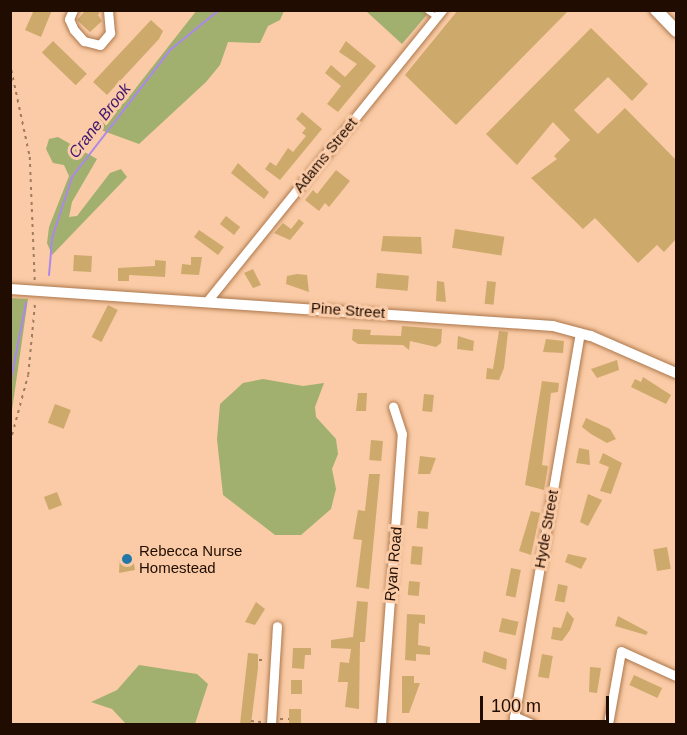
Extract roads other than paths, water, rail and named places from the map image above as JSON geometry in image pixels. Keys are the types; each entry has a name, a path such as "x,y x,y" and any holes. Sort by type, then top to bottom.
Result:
{"main road":[{"path":"656,10 676,31"}],"street":[{"path":"73,10 69,19 74,30 84,41 100,45 110,33 108,10"},
{"name":"Adams Street","path":"208,300 440,14"},
{"name":"Pine Street","path":"10,289 208,300 530,323 580,333 676,373"},
{"name":"Hyde Street","path":"514,720 580,333"},
{"name":"Ryan Road","path":"381,724 402,434 393,406"},
{"path":"271,722 277,626"},
{"path":"608,724 621,651 676,676"},
{"path":"514,720 532,724"}],"lane":[{"path":"427,10 440,14"}],"waterway":[{"name":"Crane Brook","path":"49,275 52,238 72,177 170,50 219,10"},
{"name":"Crane Brook","path":"10,384 26,303"}],"place":[{"name":"Rebecca Nurse Homestead","path":"127,559"}]}
